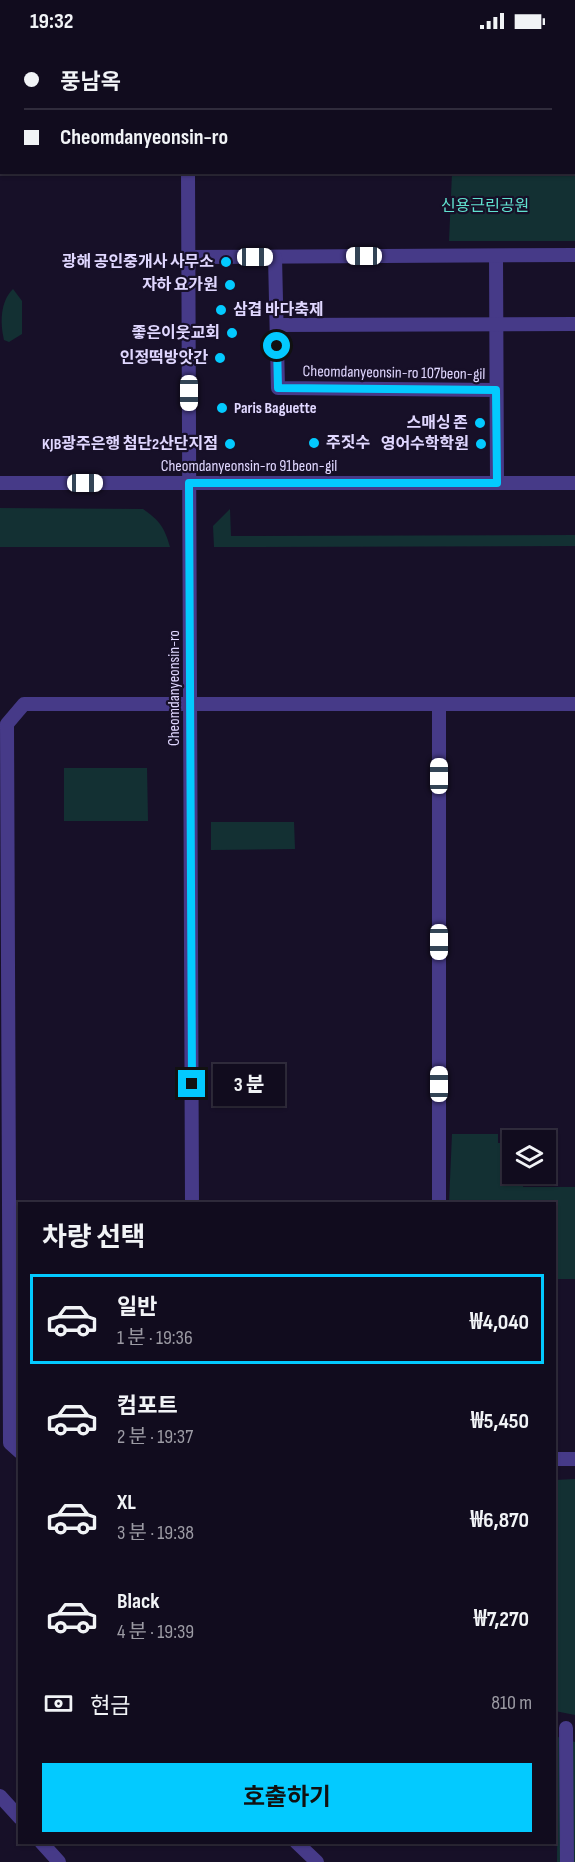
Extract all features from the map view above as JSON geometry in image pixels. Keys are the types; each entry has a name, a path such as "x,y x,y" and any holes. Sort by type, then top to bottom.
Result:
{"street":[{"name":"Cheomdanyeonsin-ro","path":"188,174 192,1202"},
{"path":"189,257 575,255"},
{"path":"496,256 497,483"},
{"name":"Cheomdanyeonsin-ro 107beon-gil","path":"275,257 278,388 496,390"},
{"path":"277,325 575,324"},
{"name":"Cheomdanyeonsin-ro 91beon-gil","path":"0,483 575,483"},
{"path":"18,1450 10,1443 7,724 24,705 575,704"},
{"path":"439,705 439,1202"},
{"path":"556,1459 575,1459"},
{"path":"565,1727 567,1862"},
{"path":"0,1796 18,1816"},
{"path":"43,1844 59,1862"},
{"path":"298,1844 317,1862"}],"green space":[{"name":"신용근린공원","path":"452,174 575,174 575,241 449,241"},
{"path":"13,289 22,301 22,334 9,342 4,340 2,313 3,306"},
{"path":"0,508 143,509 161,525 170,547 0,547"},
{"path":"230,509 231,536 575,535 575,546 214,547 213,526"},
{"path":"64,768 147,768 148,821 64,821"},
{"path":"211,822 294,822 295,849 211,850"},
{"path":"452,1134 498,1134 498,1143 502,1143 502,1184 523,1184 523,1187 575,1187 575,1279 556,1279 556,1202 449,1202"},
{"path":"575,1479 575,1715 556,1711 556,1480"},
{"path":"558,1737 575,1742 575,1862 557,1862"}],"place":[{"name":"광해 공인중개사 사무소","path":"226,262"},
{"name":"자하 요가원","path":"230,285"},
{"name":"삼겹 바다축제","path":"221,310"},
{"name":"좋은이웃교회","path":"232,333"},
{"name":"인정떡방앗간","path":"220,358"},
{"name":"Paris Baguette","path":"222,408"},
{"name":"스매싱 존","path":"480,423"},
{"name":"주짓수","path":"314,443"},
{"name":"KJB광주은행 첨단2산단지점","path":"230,444"},
{"name":"영어수학학원","path":"481,444"}],"route":[{"path":"192,1084 189,483 497,483 496,390 278,388 277,346"}]}
